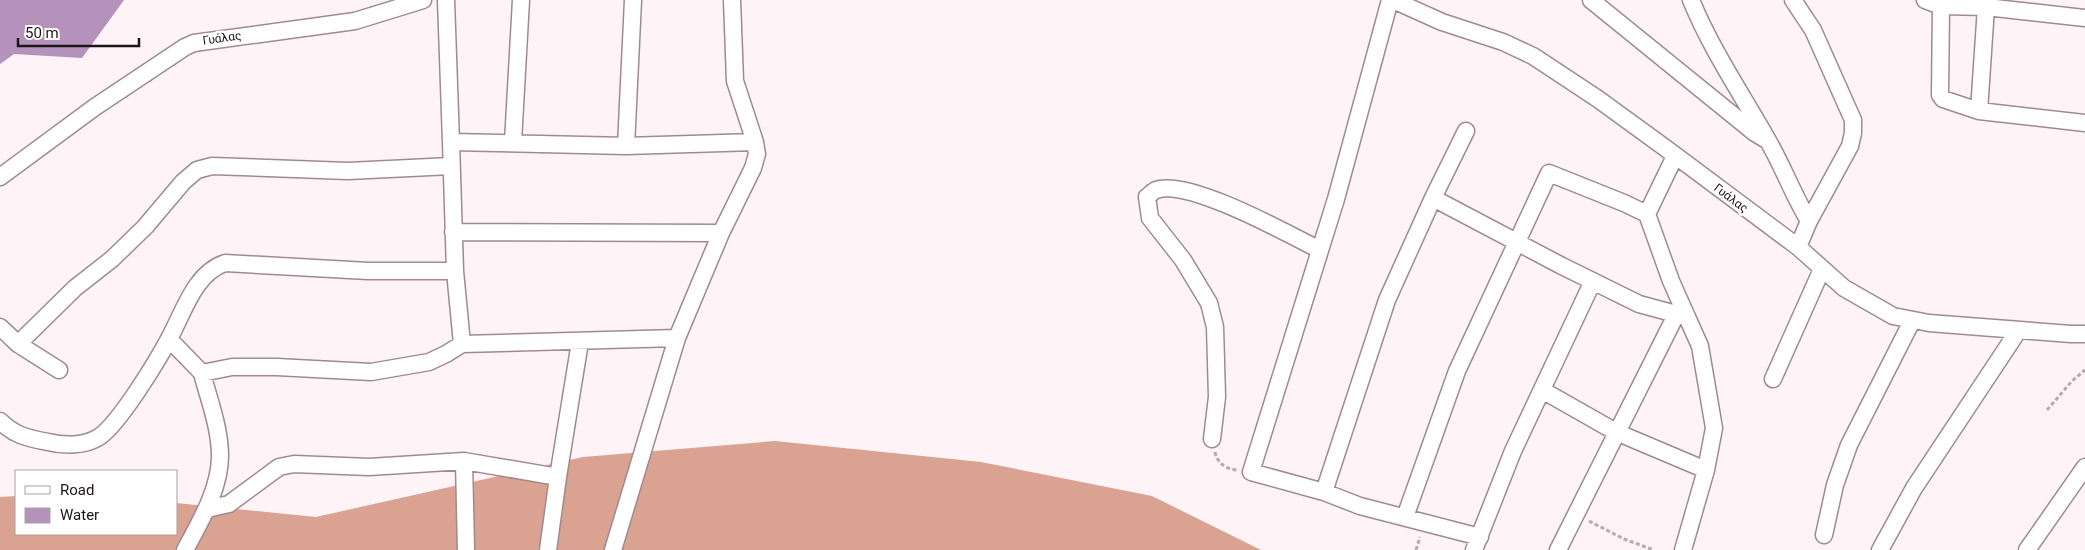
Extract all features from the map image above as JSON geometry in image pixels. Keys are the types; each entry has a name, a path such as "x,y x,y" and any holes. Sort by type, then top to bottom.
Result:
{"street":[{"name":"Γυάλας","path":"0,177 95,107 184,47 194,43 354,21 422,0"},
{"path":"446,0 453,232 462,344"},
{"path":"513,142 521,0"},
{"path":"626,146 633,0"},
{"path":"613,550 677,338 721,233 753,168 757,154 755,142 735,81 732,0"},
{"name":"Γυάλας","path":"1392,0 1415,4 1442,22 1503,42 1533,56 1598,99 1798,247 1844,288 1893,316 1912,321 2018,331 2085,334"},
{"path":"1392,0 1336,199 1251,472 1324,492 1360,506 1405,517 1477,544 1513,451 1593,281"},
{"path":"1591,0 1755,133 1768,141"},
{"path":"1691,0 1701,23 1768,141 1797,203 1809,221"},
{"path":"1793,0 1813,30 1853,120 1850,146 1809,221 1798,247"},
{"path":"1925,0 1941,6 1966,3 2085,18"},
{"path":"1941,6 1940,94 1949,102 1979,111 2085,123"},
{"path":"1979,111 1986,7"},
{"path":"1324,492 1387,300 1433,198 1466,131"},
{"path":"451,142 626,146 755,142"},
{"path":"1646,214 1675,156"},
{"path":"18,344 76,288 112,259 145,227 183,182 197,170 212,166 348,171 451,166"},
{"path":"1405,517 1457,371 1549,173 1624,203 1646,214 1671,282 1681,316 1700,346 1714,428 1706,470 1683,550"},
{"path":"1212,440 1217,397 1215,327 1209,303 1183,260 1150,218 1147,197 1156,190 1170,189 1204,195 1320,250"},
{"path":"1433,198 1639,304 1681,316"},
{"path":"453,232 721,233"},
{"path":"0,421 18,435 62,446 82,443 99,437 118,420 170,339 184,308 204,276 215,266 226,263 368,271 455,271"},
{"path":"1773,379 1822,269"},
{"path":"1558,550 1616,432 1681,316"},
{"path":"1824,535 1835,485 1850,445 1912,321"},
{"path":"0,326 18,344 59,370"},
{"path":"1880,550 1914,488 2018,331"},
{"path":"202,373 232,367 277,367 371,372 429,362 462,344 677,338"},
{"path":"170,339 202,373 218,437 220,457 207,509 185,550"},
{"path":"548,550 580,342"},
{"path":"1542,390 1616,432 1706,470"},
{"path":"207,509 229,504 279,467 294,464 369,467 464,461 558,477"},
{"path":"464,461 466,550"},
{"path":"2027,550 2085,467"}],"path":[{"path":"2047,410 2072,381 2085,370"},
{"path":"1212,440 1216,458 1228,470 1251,472"},
{"path":"1575,514 1624,538 1654,550"}],"shaded area":[{"path":"775,441 981,462 1152,496 1261,550 0,550 0,497 15,496 15,535 178,535 178,503 316,517 583,457"}],"water":[{"path":"0,0 124,0 82,58 14,54 0,64"}]}
